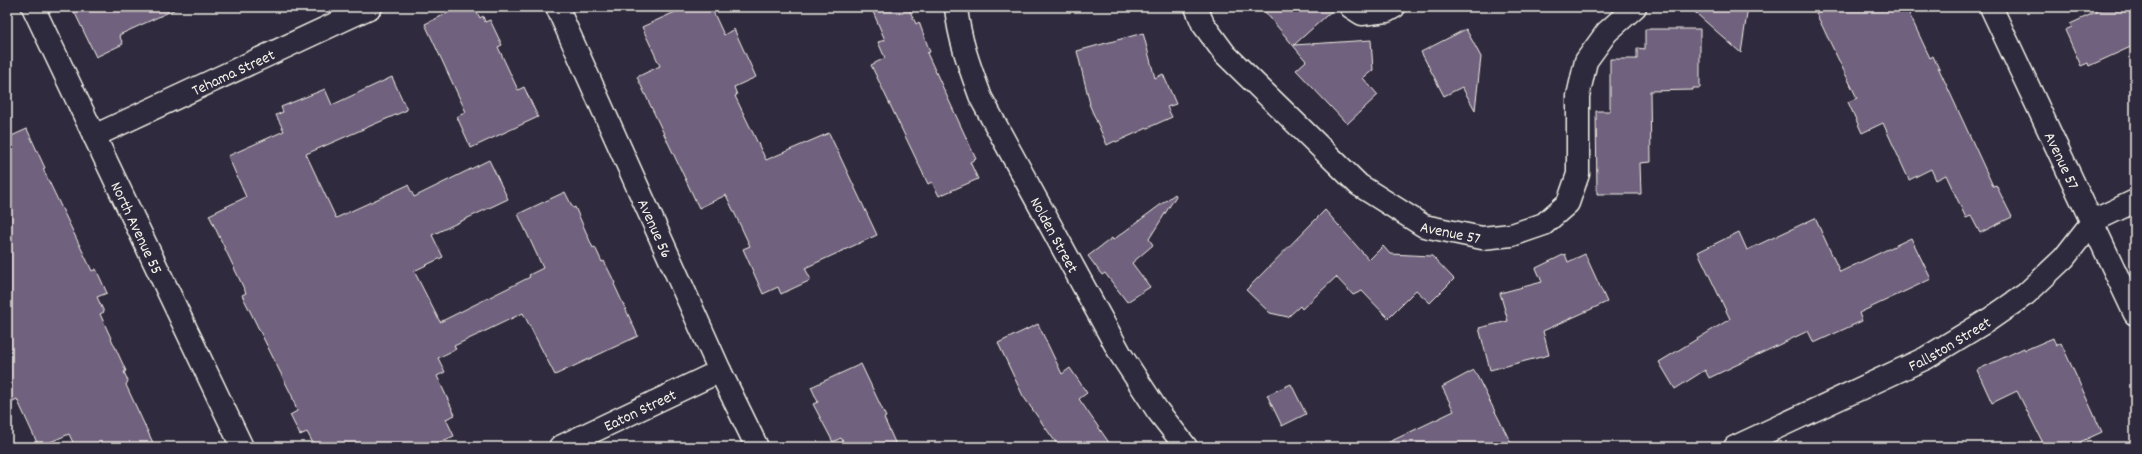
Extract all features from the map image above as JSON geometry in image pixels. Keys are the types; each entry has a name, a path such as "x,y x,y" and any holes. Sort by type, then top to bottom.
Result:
{"street":[{"name":"North Avenue 55","path":"33,7 242,447"},
{"name":"Tehama Street","path":"94,136 371,7"},
{"name":"Avenue 56","path":"557,7 720,371 757,447"},
{"name":"Nolden Street","path":"956,7 958,25 966,57 981,98 1121,355 1157,410 1186,447"},
{"name":"Avenue 57","path":"1196,7 1203,24 1225,54 1359,185 1424,226 1482,238 1512,235 1544,224 1568,203 1578,174 1578,96 1586,61 1607,32 1635,7"},
{"path":"1351,7 1362,14 1387,12 1394,7"},
{"name":"Avenue 57","path":"1990,7 2093,221 2135,314"},
{"name":"Fallston Street","path":"1735,447 1926,358 1990,319 2026,294 2064,258 2093,221 2135,201"},
{"name":"Eaton Street","path":"560,447 720,371"}],"building":[{"path":"72,7 180,7 119,35 123,44 96,57"},
{"path":"460,7 474,7 480,18 483,16 485,22 490,20 502,45 498,47 518,90 524,87 538,117 471,148 457,117 466,112 425,24"},
{"path":"686,7 711,7 724,35 734,29 756,77 734,87 737,95 735,96 766,160 829,133 877,235 805,268 811,280 781,294 778,287 763,294 743,249 750,246 726,195 699,208 637,77 660,66 642,27"},
{"path":"871,7 908,7 916,24 919,22 930,52 927,53 976,159 970,162 978,179 939,196 932,182 928,184 871,65 885,58 878,42 885,40"},
{"path":"1261,7 1336,7 1294,45 1371,40 1373,70 1363,78 1378,95 1347,124 1296,70 1306,61"},
{"path":"1689,7 1748,7 1741,53"},
{"path":"1813,7 1906,7 1930,58 1933,56 1993,186 1996,185 2012,217 1980,233 1971,216 1966,218 1946,175 1936,180 1931,169 1909,180 1883,123 1862,133 1848,102 1857,98"},
{"path":"2107,7 2135,7 2135,45 2089,66 2088,63 2081,66 2065,30 2072,27 2070,24"},
{"path":"1466,29 1481,57 1475,110 1462,87 1444,96 1421,52"},
{"path":"1645,29 1700,29 1700,88 1693,88 1693,90 1650,91 1651,162 1640,163 1641,194 1597,194 1596,111 1610,111 1610,59 1637,59 1637,48 1645,49"},
{"path":"1143,33 1155,78 1163,74 1176,104 1167,107 1172,117 1107,145 1089,104 1077,51"},
{"path":"392,77 407,110 306,154 336,218 408,185 414,197 489,160 508,199 432,235 443,257 414,271 440,322 530,277 529,275 543,268 518,214 565,192 573,208 575,207 593,248 595,247 602,262 604,261 638,336 555,375 523,313 454,346 456,349 438,358 445,372 437,376 455,415 446,419 454,436 429,447 315,447 307,432 300,435 290,415 297,411 292,396 242,295 246,293 209,215 246,197 228,156 284,131 276,115 283,112 281,107 325,89 332,105"},
{"path":"27,129 45,168 43,169 92,271 96,269 107,293 97,297 104,312 100,314 126,371 124,372 128,381 126,385 155,447 75,447 69,434 39,447 17,399 7,404 7,138"},
{"path":"1175,194 1176,196 1149,239 1153,245 1132,263 1150,287 1127,302 1105,273 1102,275 1088,256 1112,238 1113,240"},
{"path":"1325,210 1369,260 1383,246 1390,254 1432,256 1454,279 1430,303 1416,290 1388,318 1362,291 1353,295 1336,277 1302,309 1300,306 1288,317 1270,313 1246,290"},
{"path":"1815,218 1840,272 1911,238 1931,279 1859,313 1862,321 1814,343 1808,331 1709,378 1705,370 1675,389 1659,362 1730,319 1698,252 1739,232 1747,250"},
{"path":"1565,254 1568,262 1585,254 1607,302 1543,331 1549,355 1490,370 1479,328 1508,321 1500,293 1542,282 1536,268"},
{"path":"1038,324 1062,374 1070,368 1087,393 1079,399 1112,447 1059,447 1023,396 998,343"},
{"path":"2053,338 2056,346 2061,343 2102,432 2069,447 2045,447 2017,391 1992,403 1977,370 2024,348 2025,350"},
{"path":"861,364 886,417 884,418 897,447 846,447 841,438 833,442 813,404 818,402 811,387"},
{"path":"1474,370 1513,447 1379,447 1454,411 1442,387"},
{"path":"1291,384 1306,414 1282,426 1267,395"}]}
